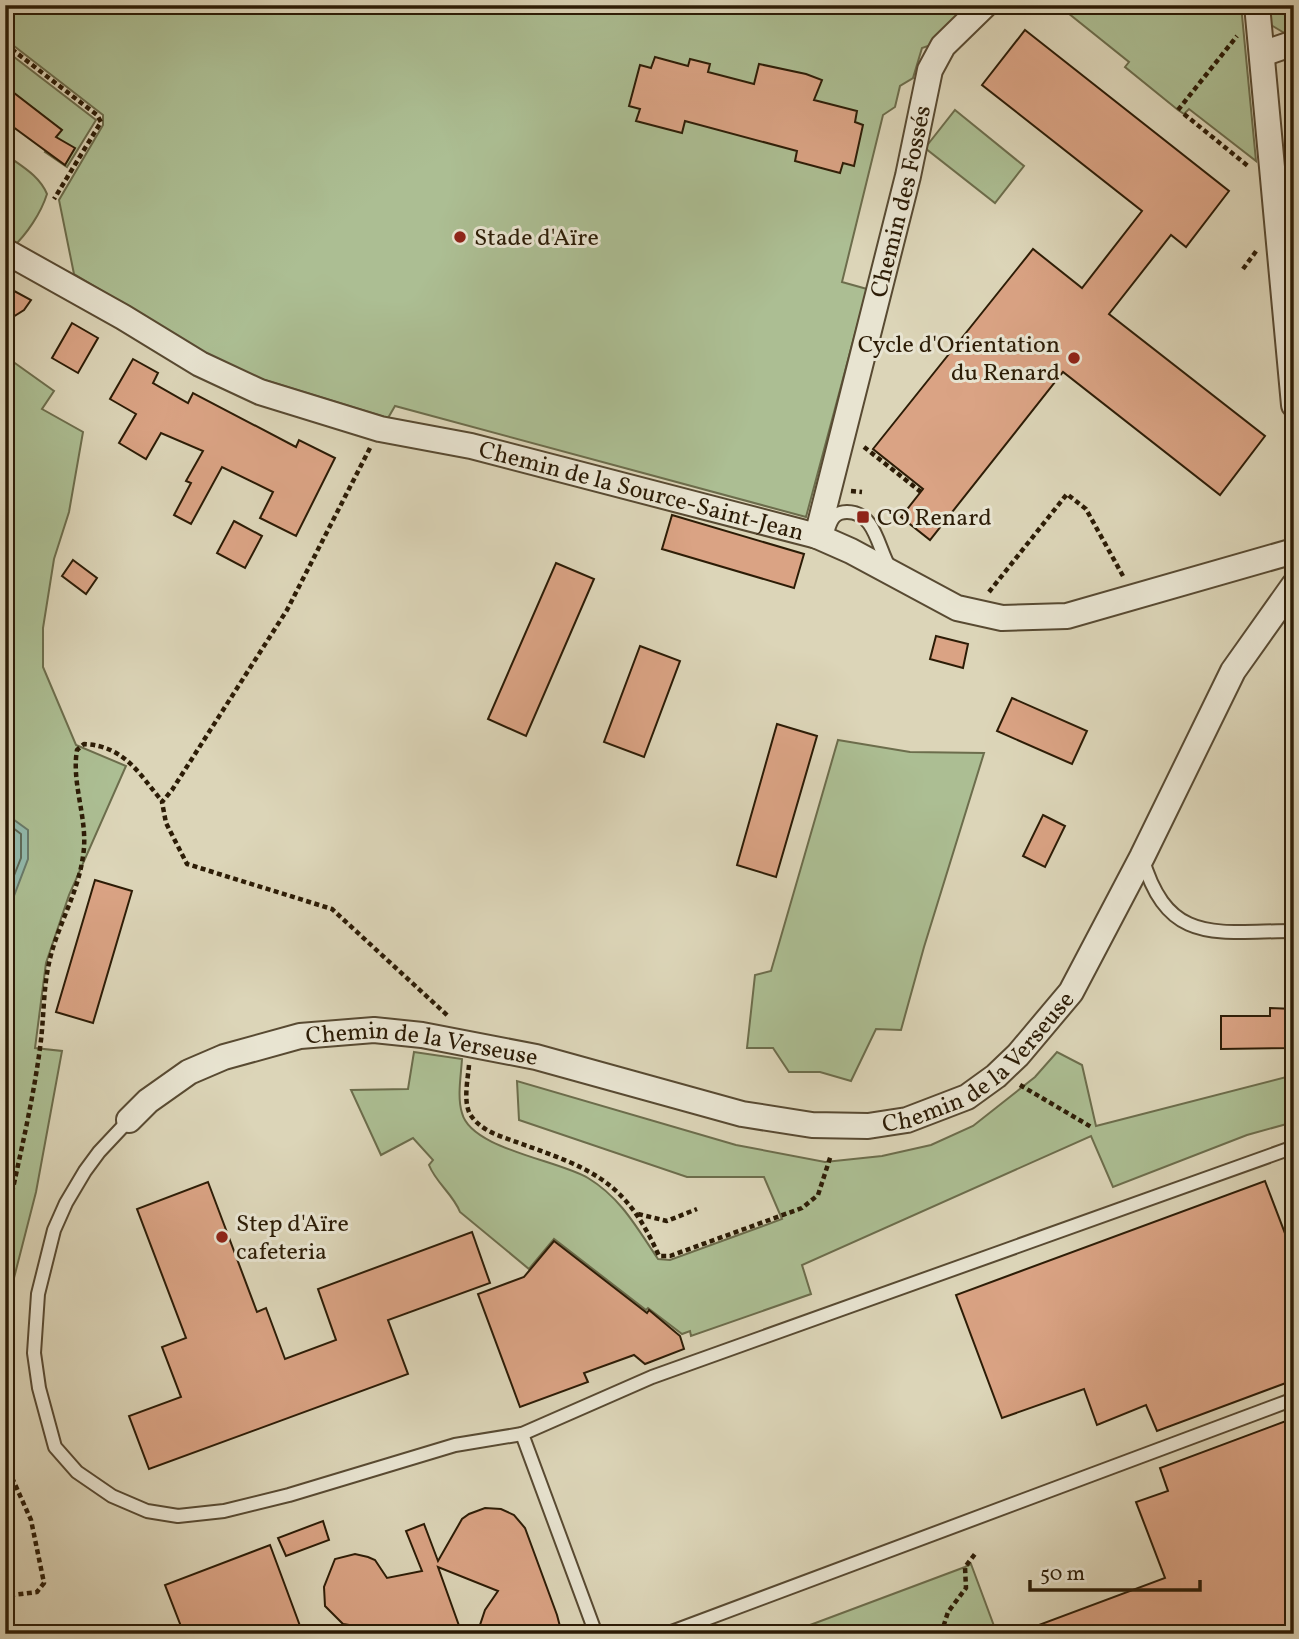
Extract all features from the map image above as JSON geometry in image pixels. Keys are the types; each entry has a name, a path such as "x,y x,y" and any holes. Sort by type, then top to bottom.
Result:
{"street":[{"name":"Chemin des Fossés","path":"822,538 908,176 930,70 943,46 985,5"},
{"path":"1257,5 1294,405"},
{"path":"1262,54 1294,43"},
{"name":"Chemin de la Source-Saint-Jean","path":"5,251 230,379 303,406 380,429 471,446 822,538 957,608 1002,618 1067,615 1294,551"},
{"name":"Chemin de la Verseuse","path":"129,1120 148,1101 189,1072 224,1057 300,1036 374,1030 448,1039 536,1056 752,1116 837,1127 908,1120 967,1097 996,1076 1018,1055 1071,992 1142,857 1233,671 1294,585"}],"lane":[{"path":"822,538 832,518 841,512 853,512 863,517 880,542 885,560 894,574"},
{"path":"1142,857 1153,889 1164,906 1195,928 1217,931 1294,931"},
{"name":"Chemin de la Verseuse","path":"129,1120 99,1152 66,1203 54,1230 38,1294 34,1353 38,1388 55,1447 77,1472 112,1496 147,1511 178,1516 224,1511 289,1495 455,1445 522,1434 652,1377 1294,1147"},
{"path":"666,1634 1294,1399"},
{"path":"522,1434 596,1634"}],"path":[{"path":"1178,110 1240,32"},
{"path":"5,44 97,115 101,122 54,199"},
{"path":"1184,114 1248,164 1249,175"},
{"path":"162,802 287,610 380,429"},
{"path":"865,448 921,492"},
{"path":"994,586 1067,494 1086,509 1124,577"},
{"path":"5,1226 40,1047 48,967 55,940 79,880 84,854 85,835 79,795 77,750 84,744 116,753 138,769 162,802 166,823 187,864 337,912 446,1014 451,1021 448,1039"},
{"path":"469,1057 468,1108 479,1125 592,1172 615,1189 637,1214 659,1256 670,1256 802,1208 818,1195 831,1155"},
{"path":"1019,1085 1093,1128"},
{"path":"637,1214 667,1221 697,1209"},
{"path":"5,1462 26,1505 44,1583 42,1589 31,1594 5,1596"},
{"path":"941,1634 948,1612 964,1591 967,1578 965,1567 975,1554"}],"green space":[{"name":"Stade d'Aïre","path":"5,5 971,5 931,45 922,48 913,78 900,86 895,107 883,115 842,282 867,289 806,517 395,406 388,418 258,378 212,357 74,274 59,200 103,125 103,115 5,39"},
{"path":"1058,5 1241,5 1256,161 1189,109 1184,114 1178,110 1125,67 1129,62"},
{"path":"1270,5 1294,5 1294,31 1286,34 1271,25"},
{"path":"5,50 96,120 67,167 45,152 61,130 5,86 9,75 5,73"},
{"path":"955,110 1024,166 995,203 925,148"},
{"path":"5,154 34,176 47,194 33,223 12,248 5,243"},
{"path":"12,361 54,391 42,409 83,432 69,512 54,559 43,628 43,667 76,745 126,766 69,895 46,963 35,1048 62,1051 36,1192 5,1313 5,368 8,369"},
{"path":"838,740 910,752 984,753 901,1030 876,1029 851,1081 820,1072 789,1072 773,1048 747,1048 755,975 771,971"},
{"path":"414,1052 462,1059 460,1100 462,1113 469,1125 481,1136 498,1145 574,1172 600,1186 619,1204 658,1259 670,1260 782,1219 764,1177 687,1177 519,1120 517,1081 736,1145 825,1162 882,1156 931,1145 973,1126 1035,1077 1057,1052 1082,1065 1096,1126 1294,1075 1294,1122 1247,1135 1113,1187 1091,1136 802,1265 811,1294 691,1336 690,1331 682,1334 648,1308 646,1310 554,1239 529,1269 460,1212 432,1171 429,1165 433,1160 413,1138 381,1155 351,1090 408,1089"},
{"path":"971,1564 997,1634 786,1634 965,1567"}],"water":[{"path":"5,791 6,814 28,830 28,859 12,901 5,910"}],"building":[{"path":"1025,30 1229,191 1186,247 1171,235 1109,314 1265,436 1220,495 1063,372 930,540 901,517 923,489 873,449 1033,249 1082,288 1142,211 982,85"},
{"path":"655,57 688,66 690,59 710,64 708,72 754,84 759,64 822,80 814,100 857,111 855,122 863,125 854,166 843,163 840,173 795,161 797,151 685,121 682,133 636,121 640,109 629,106 640,65 651,68"},
{"path":"5,86 62,130 56,137 75,148 65,165 5,121"},
{"path":"5,286 31,300 24,310 5,322"},
{"path":"72,323 98,338 78,373 52,358"},
{"path":"133,359 158,373 153,383 188,403 193,393 296,447 299,440 335,458 296,536 260,518 273,492 222,467 191,524 174,515 191,483 186,481 203,451 161,433 146,459 119,443 136,414 110,399"},
{"path":"672,515 804,554 794,588 662,549"},
{"path":"234,521 262,536 245,568 217,553"},
{"path":"73,560 97,578 86,594 62,576"},
{"path":"556,563 594,579 526,736 488,719"},
{"path":"936,636 968,644 963,668 930,659"},
{"path":"640,646 680,661 644,757 604,742"},
{"path":"1012,698 1087,731 1072,764 997,731"},
{"path":"777,724 817,736 776,877 737,865"},
{"path":"1043,815 1065,826 1045,867 1023,856"},
{"path":"95,880 132,891 93,1023 56,1012"},
{"path":"1270,1008 1294,1009 1294,1048 1221,1049 1221,1016 1270,1016"},
{"path":"1265,1181 1294,1257 1294,1380 1157,1431 1146,1405 1097,1425 1084,1389 1002,1418 956,1295"},
{"path":"208,1182 257,1312 266,1308 285,1359 336,1340 318,1289 472,1232 490,1283 388,1320 408,1374 149,1469 129,1416 181,1397 162,1347 186,1338 137,1209"},
{"path":"554,1241 647,1313 649,1310 680,1336 684,1349 645,1364 634,1355 584,1373 588,1382 520,1407 478,1294 524,1277"},
{"path":"1294,1418 1294,1634 1021,1634 1020,1632 1165,1578 1136,1502 1168,1491 1160,1468"},
{"path":"485,1508 501,1509 514,1515 525,1528 562,1634 477,1634 485,1610 498,1591 438,1567 462,1634 369,1634 367,1628 343,1624 325,1606 324,1587 335,1559 355,1554 368,1557 375,1560 387,1578 422,1571 406,1531 424,1524 438,1561 462,1519"},
{"path":"323,1521 329,1540 286,1556 278,1538"},
{"path":"270,1545 303,1634 184,1634 165,1585"}],"place":[{"name":"Stade d'Aïre","path":"460,237"},
{"name":"Cycle d'Orientation du Renard","path":"1074,358"},
{"name":"CO Renard","path":"863,517"},
{"name":"Step d'Aïre cafeteria","path":"222,1237"}]}
